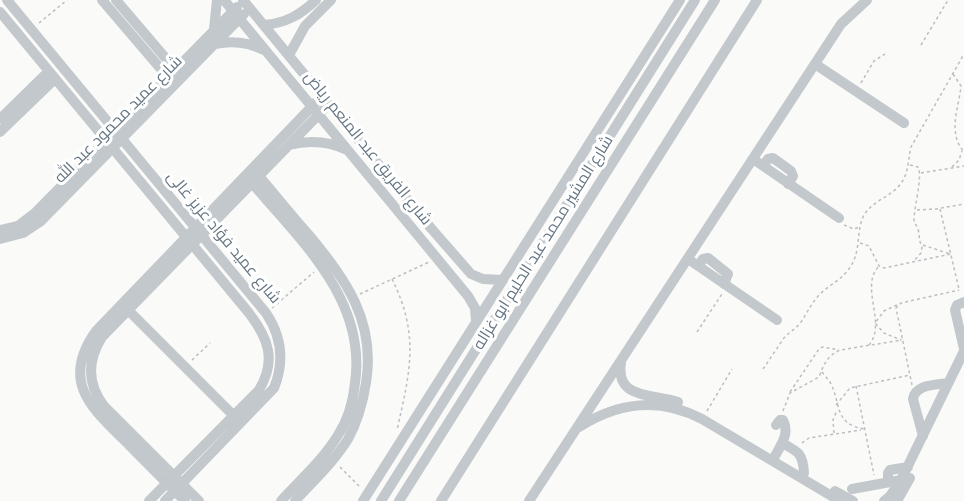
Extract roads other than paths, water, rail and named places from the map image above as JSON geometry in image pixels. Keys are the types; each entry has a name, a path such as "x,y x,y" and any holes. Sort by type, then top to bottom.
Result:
{"street":[{"path":"102,0 175,77"},
{"path":"116,0 175,77"},
{"path":"214,30 217,0"},
{"name":"شارع الفريق عبد المنعم رياض","path":"224,0 471,300 475,309 476,322"},
{"path":"264,25 294,17 316,0"},
{"path":"289,55 305,26 331,0"},
{"path":"365,497 680,0"},
{"name":"شارع المشير محمد عبد الحليم ابو غزاله","path":"381,501 695,0"},
{"name":"شارع المشير محمد عبد الحليم ابو غزاله","path":"399,501 715,0"},
{"path":"441,501 757,0"},
{"path":"530,501 841,24 867,0"},
{"name":"شارع عميد فؤاد عزيز غالى","path":"3,1 31,29 266,313 279,337 280,368 274,388 237,419 174,483 149,501"},
{"name":"شارع عميد محمود عبد الله","path":"175,77 215,44 246,3"},
{"name":"شارع الفريق عبد المنعم رياض","path":"246,3 471,274 483,279 502,280"},
{"name":"شارع عميد فؤاد عزيز غالى","path":"0,12 256,322 267,343 269,367 266,379 237,419"},
{"name":"شارع عميد محمود عبد الله","path":"0,238 12,237 32,228 175,77 214,30 236,15"},
{"path":"215,44 247,43 267,51"},
{"path":"815,64 904,123"},
{"path":"0,119 52,75"},
{"path":"0,132 52,75"},
{"path":"298,121 302,109 302,94"},
{"path":"185,501 174,483 104,406 93,389 91,359 95,347 125,307 189,241 298,121 326,100"},
{"path":"198,231 256,179 289,145 315,110"},
{"path":"616,127 630,135"},
{"path":"289,145 320,142 335,145 349,152"},
{"name":"شارع عميد محمود عبد الله","path":"0,230 18,226 27,220 109,145"},
{"path":"753,159 839,219"},
{"path":"548,208 585,176"},
{"path":"256,179 321,266 341,297 352,324 357,359 354,394 345,423 332,445 281,501"},
{"path":"256,179 334,267 353,297 363,322 366,340 367,378 354,427 332,460 295,501"},
{"path":"419,237 430,227"},
{"path":"688,259 777,320"},
{"path":"897,501 905,476 964,350 955,313 957,305 963,302"},
{"path":"125,307 237,419"},
{"path":"621,361 622,379 634,393 674,400 705,415 853,501"},
{"path":"884,501 905,476 964,365"},
{"path":"923,436 913,399 914,393 918,388 948,383"},
{"path":"576,429 601,415 621,408 642,405 671,406 702,419 840,501"},
{"path":"775,456 786,429 785,422 778,422"},
{"path":"782,443 796,451 802,458 804,473"},
{"path":"852,489 888,482 890,470 905,476"},
{"path":"174,483 199,501"},
{"name":"شارع عميد فؤاد عزيز غالى","path":"165,501 174,483"}]}
